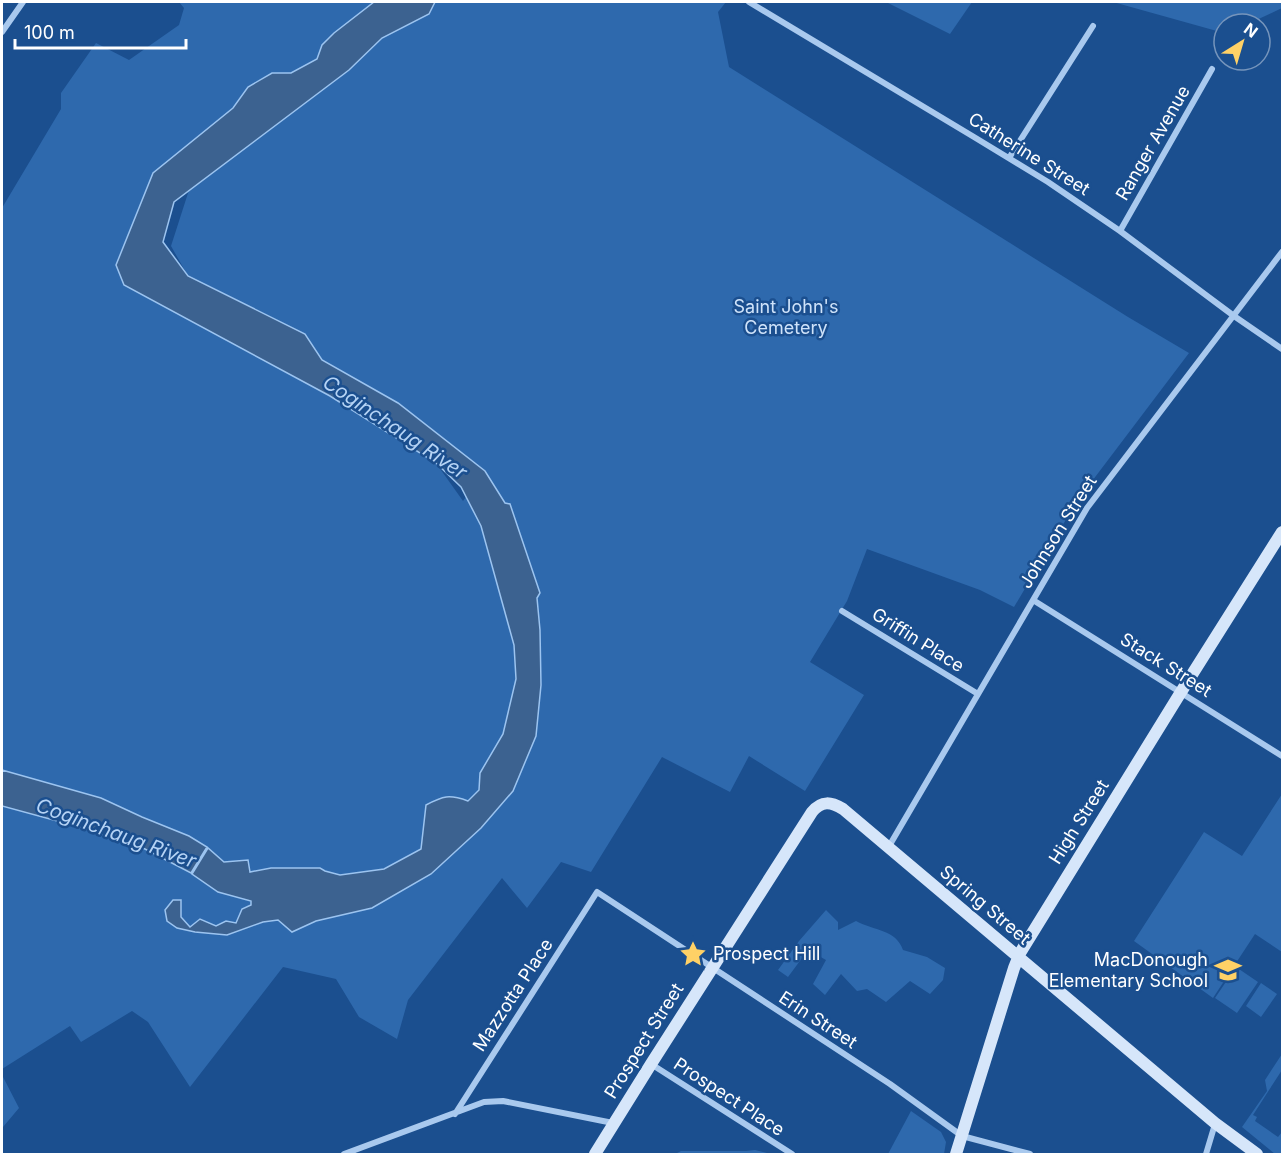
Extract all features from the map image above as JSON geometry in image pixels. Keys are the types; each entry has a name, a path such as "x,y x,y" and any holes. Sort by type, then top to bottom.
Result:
{"street":[{"path":"2,32 22,2"},
{"name":"Catherine Street","path":"749,2 1009,158 1120,231 1282,349"},
{"path":"1009,158 1093,26"},
{"name":"Ranger Avenue","path":"1120,231 1212,69"},
{"name":"Johnson Street","path":"888,848 1087,508 1282,252"},
{"name":"High Street","path":"956,1155 1018,957 1282,532"},
{"name":"Stack Street","path":"1033,600 1282,756"},
{"name":"Griffin Place","path":"842,611 978,694"},
{"name":"Spring Street","path":"826,803 843,809 1215,1123 1257,1155"},
{"name":"Prospect Street","path":"595,1155 812,812 817,806 826,803"},
{"name":"Erin Street","path":"597,892 890,1083 962,1136 1030,1155"},
{"name":"Mazzotta Place","path":"455,1114 597,892"},
{"name":"Prospect Place","path":"651,1064 792,1155"},
{"path":"344,1155 484,1102 503,1101 613,1124"},
{"path":"1206,1155 1215,1123"}],"green space":[{"name":"Saint John's Cemetery","path":"179,2 726,2 718,12 729,67 1189,353 1077,501 1014,607 980,590 867,549 847,601 810,662 864,695 805,791 749,756 730,792 662,757 591,872 561,862 527,908 502,878 408,1000 397,1039 359,1017 336,979 283,967 190,1087 148,1022 132,1011 81,1042 70,1026 2,1069 2,208 61,109 61,93 96,43 129,60 179,25 184,8","holes":["322,45 349,70 189,190 171,246 188,276 305,334 322,360 398,403 485,471 463,501 436,463 116,264 153,173 233,108 248,87 272,73 291,73 317,59","101,798 142,817 191,873 145,849"]},
{"path":"886,2 972,2 950,34"},
{"path":"1113,2 1282,2 1282,8 1272,13 1212,12 1212,30"},
{"name":"MacDonough Elementary School","path":"1282,794 1282,952 1255,934 1213,998 1134,941 1204,832 1242,856"},
{"path":"826,910 838,922 838,930 856,921 890,934 900,943 903,950 927,957 945,968 943,980 930,994 910,981 886,1002 867,989 857,991 841,974 825,995 813,984 826,960 808,950 788,977 778,970"},
{"path":"1236,967 1258,982 1237,1013 1215,998"},
{"path":"1261,983 1277,994 1261,1017 1246,1006"},
{"path":"1282,1054 1282,1070 1253,1115 1257,1117 1255,1121 1278,1137 1282,1132 1282,1154 1275,1154 1242,1127 1267,1091 1265,1080"},
{"path":"2,1075 19,1108 3,1127 2,1125"},
{"path":"911,1111 941,1132 946,1142 944,1154 888,1154"},
{"path":"755,1150 771,1154 675,1154 681,1151"}],"water":[{"name":"Coginchaug River","path":"374,2 435,2 429,14 382,38 349,70 174,202 163,242 188,276 305,334 322,360 398,403 485,471 505,503 510,504 540,593 537,598 541,685 536,736 513,791 481,828 431,874 372,908 316,921 292,932 278,920 263,922 227,935 195,932 177,928 167,921 165,910 173,900 181,900 181,917 190,927 200,919 216,926 226,921 236,923 242,909 251,905 251,901 218,892 192,874 208,848 224,862 248,860 250,872 271,868 320,868 340,875 384,869 421,849 426,805 446,797 468,801 479,790 480,773 503,734 516,679 514,645 481,526 461,487 436,463 330,396 124,285 116,265 153,173 233,108 248,87 272,73 291,73 317,59 322,45 334,33"},
{"name":"Coginchaug River","path":"2,770 101,798 189,836 207,847 191,873 145,849 83,828 2,806"}],"place":[{"name":"Prospect Hill","path":"693,954"},
{"name":"MacDonough Elementary School","path":"1228,970"}]}
